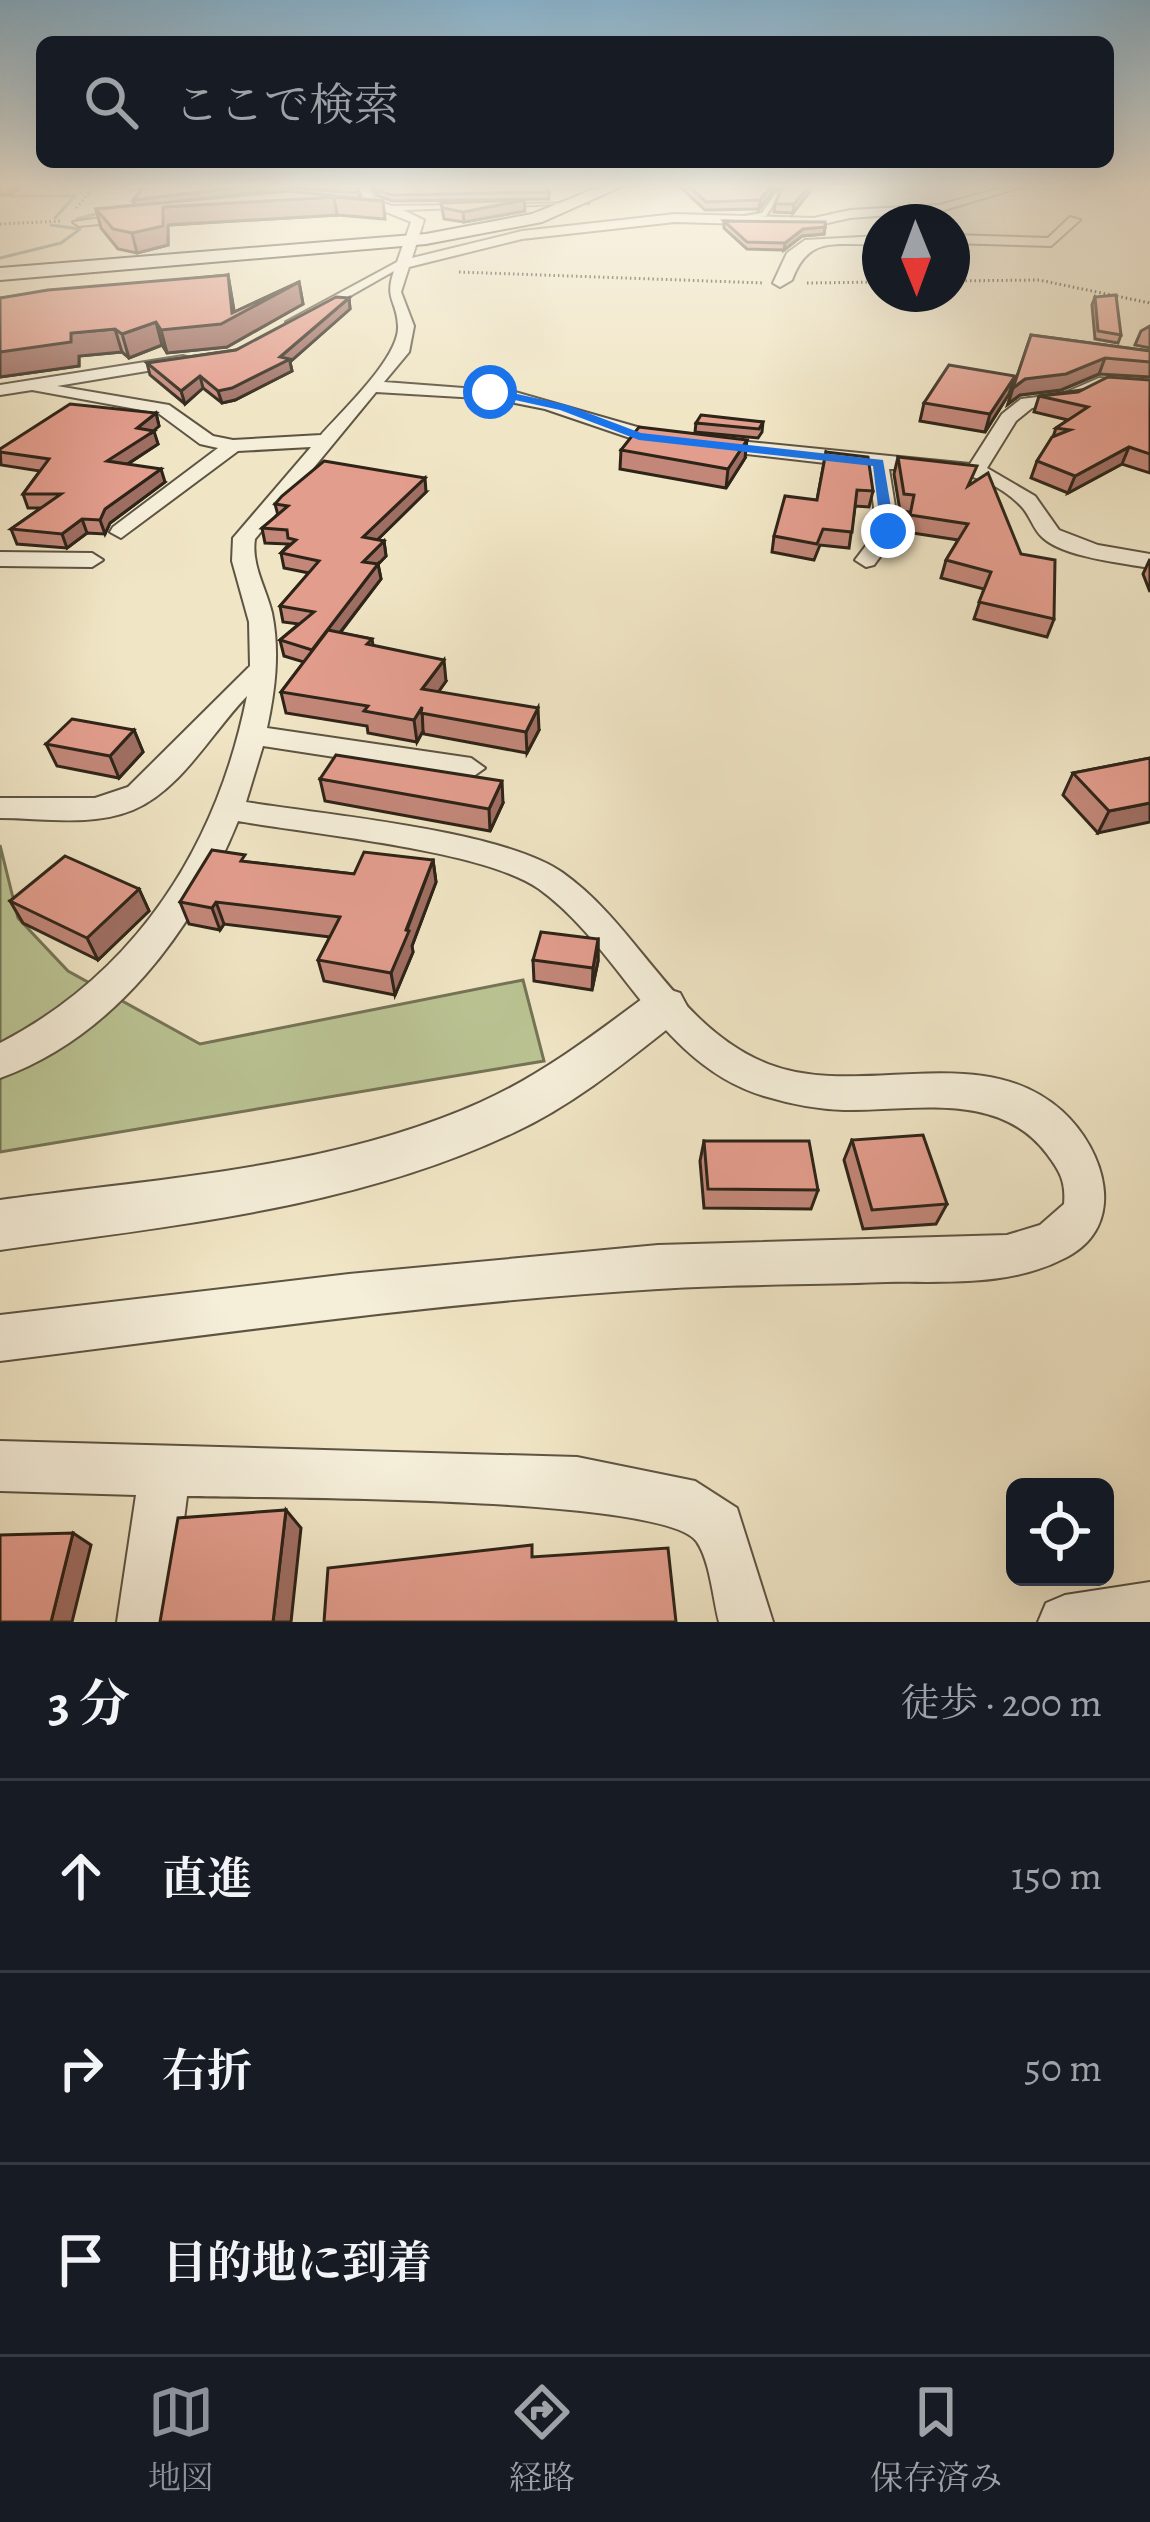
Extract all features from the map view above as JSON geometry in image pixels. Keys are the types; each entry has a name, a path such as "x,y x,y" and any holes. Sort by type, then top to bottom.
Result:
{"main road":[{"path":"0,274 167,261"}],"street":[{"path":"0,1062 39,1045 86,1012 133,967 196,881 232,810 263,668 260,612 241,547 256,519 405,346 406,326 394,292 405,261"},
{"path":"280,330 373,275 425,261"},
{"path":"780,283 787,277 791,261"},
{"path":"0,390 209,359"},
{"path":"974,470 987,458 1007,418 1028,403 1066,399 1099,383 1150,387"},
{"path":"34,384 163,409 207,440 233,446 326,440"},
{"path":"371,387 490,392 563,408 639,436 974,470 1028,497 1039,507 1050,534 1093,551 1150,561"},
{"path":"121,532 233,446"},
{"path":"866,560 888,531 878,463"},
{"path":"0,559 92,560"},
{"path":"0,808 128,801 154,780 229,696 263,668"},
{"path":"252,735 471,768"},
{"path":"0,1338 349,1296 658,1267 1007,1257 1055,1239 1077,1222 1086,1201 1084,1179 1065,1144 1032,1110 1001,1095 969,1090 864,1094 777,1085 703,1045 566,896 535,871 483,856 232,810"},
{"path":"0,1226 264,1185 412,1150 542,1094 665,1006"},
{"path":"0,1466 577,1482 694,1507 719,1526 746,1622"},
{"path":"144,1622 165,1470"},
{"path":"1065,1622 1150,1609"}],"path":[{"path":"403,266 780,283 862,282"},
{"path":"970,281 1039,280 1150,303"}],"green space":[{"path":"0,845 18,918 68,971 200,1044 523,980 544,1061 0,1152"}],"building":[{"path":"228,275 232,313 299,282 221,324 161,330 156,322 122,334 115,329 71,333 71,342 0,352 0,298"},
{"path":"1116,295 1121,335 1098,331 1095,297"},
{"path":"336,297 349,298 280,357 290,359 232,388 218,391 200,376 181,391 147,363 236,350"},
{"path":"1031,335 1150,351 1150,362 1105,358 1066,374 1025,379 1013,388"},
{"path":"949,365 1015,376 990,414 924,403"},
{"path":"1108,377 1150,380 1150,454 1129,447 1075,476 1037,461 1052,437 1070,430 1056,428 1088,407 1039,396 1078,392"},
{"path":"70,404 156,413 137,428 154,431 107,461 161,469 105,509 100,520 82,519 62,534 11,529 61,494 23,494 49,459 0,449"},
{"path":"701,415 763,422 759,429 696,423"},
{"path":"639,427 747,440 728,469 621,450"},
{"path":"826,452 868,457 873,491 857,490 852,532 823,529 817,544 774,536 785,496 817,500"},
{"path":"898,457 977,466 968,486 988,473 1021,554 1055,560 1054,619 979,602 991,572 946,560 968,524 910,515 914,495 904,494"},
{"path":"324,461 425,478 363,537 384,541 363,562 378,564 312,650 280,640 314,612 280,606 319,561 281,553 296,540 288,538 287,530 262,528 288,506 275,504 282,496"},
{"path":"328,630 372,639 367,644 444,660 422,689 538,708 526,732 421,713 422,707 414,720 364,711 368,706 281,692"},
{"path":"72,719 134,730 110,756 46,744"},
{"path":"336,755 502,781 489,809 320,779"},
{"path":"1150,758 1150,803 1109,811 1073,773"},
{"path":"212,850 245,855 241,861 354,874 364,852 433,860 391,973 318,960 340,917 180,902"},
{"path":"65,856 139,889 87,938 10,901"},
{"path":"541,932 598,939 593,968 533,960"},
{"path":"923,1135 947,1204 872,1210 852,1140"},
{"path":"704,1141 809,1141 818,1190 708,1189"},
{"path":"286,1510 273,1622 160,1622 178,1518"},
{"path":"73,1533 51,1622 0,1622 0,1535"},
{"path":"532,1545 532,1557 668,1548 676,1622 324,1622 328,1568"}],"route":[{"path":"490,392 563,408 639,436 878,463 888,531"}]}
